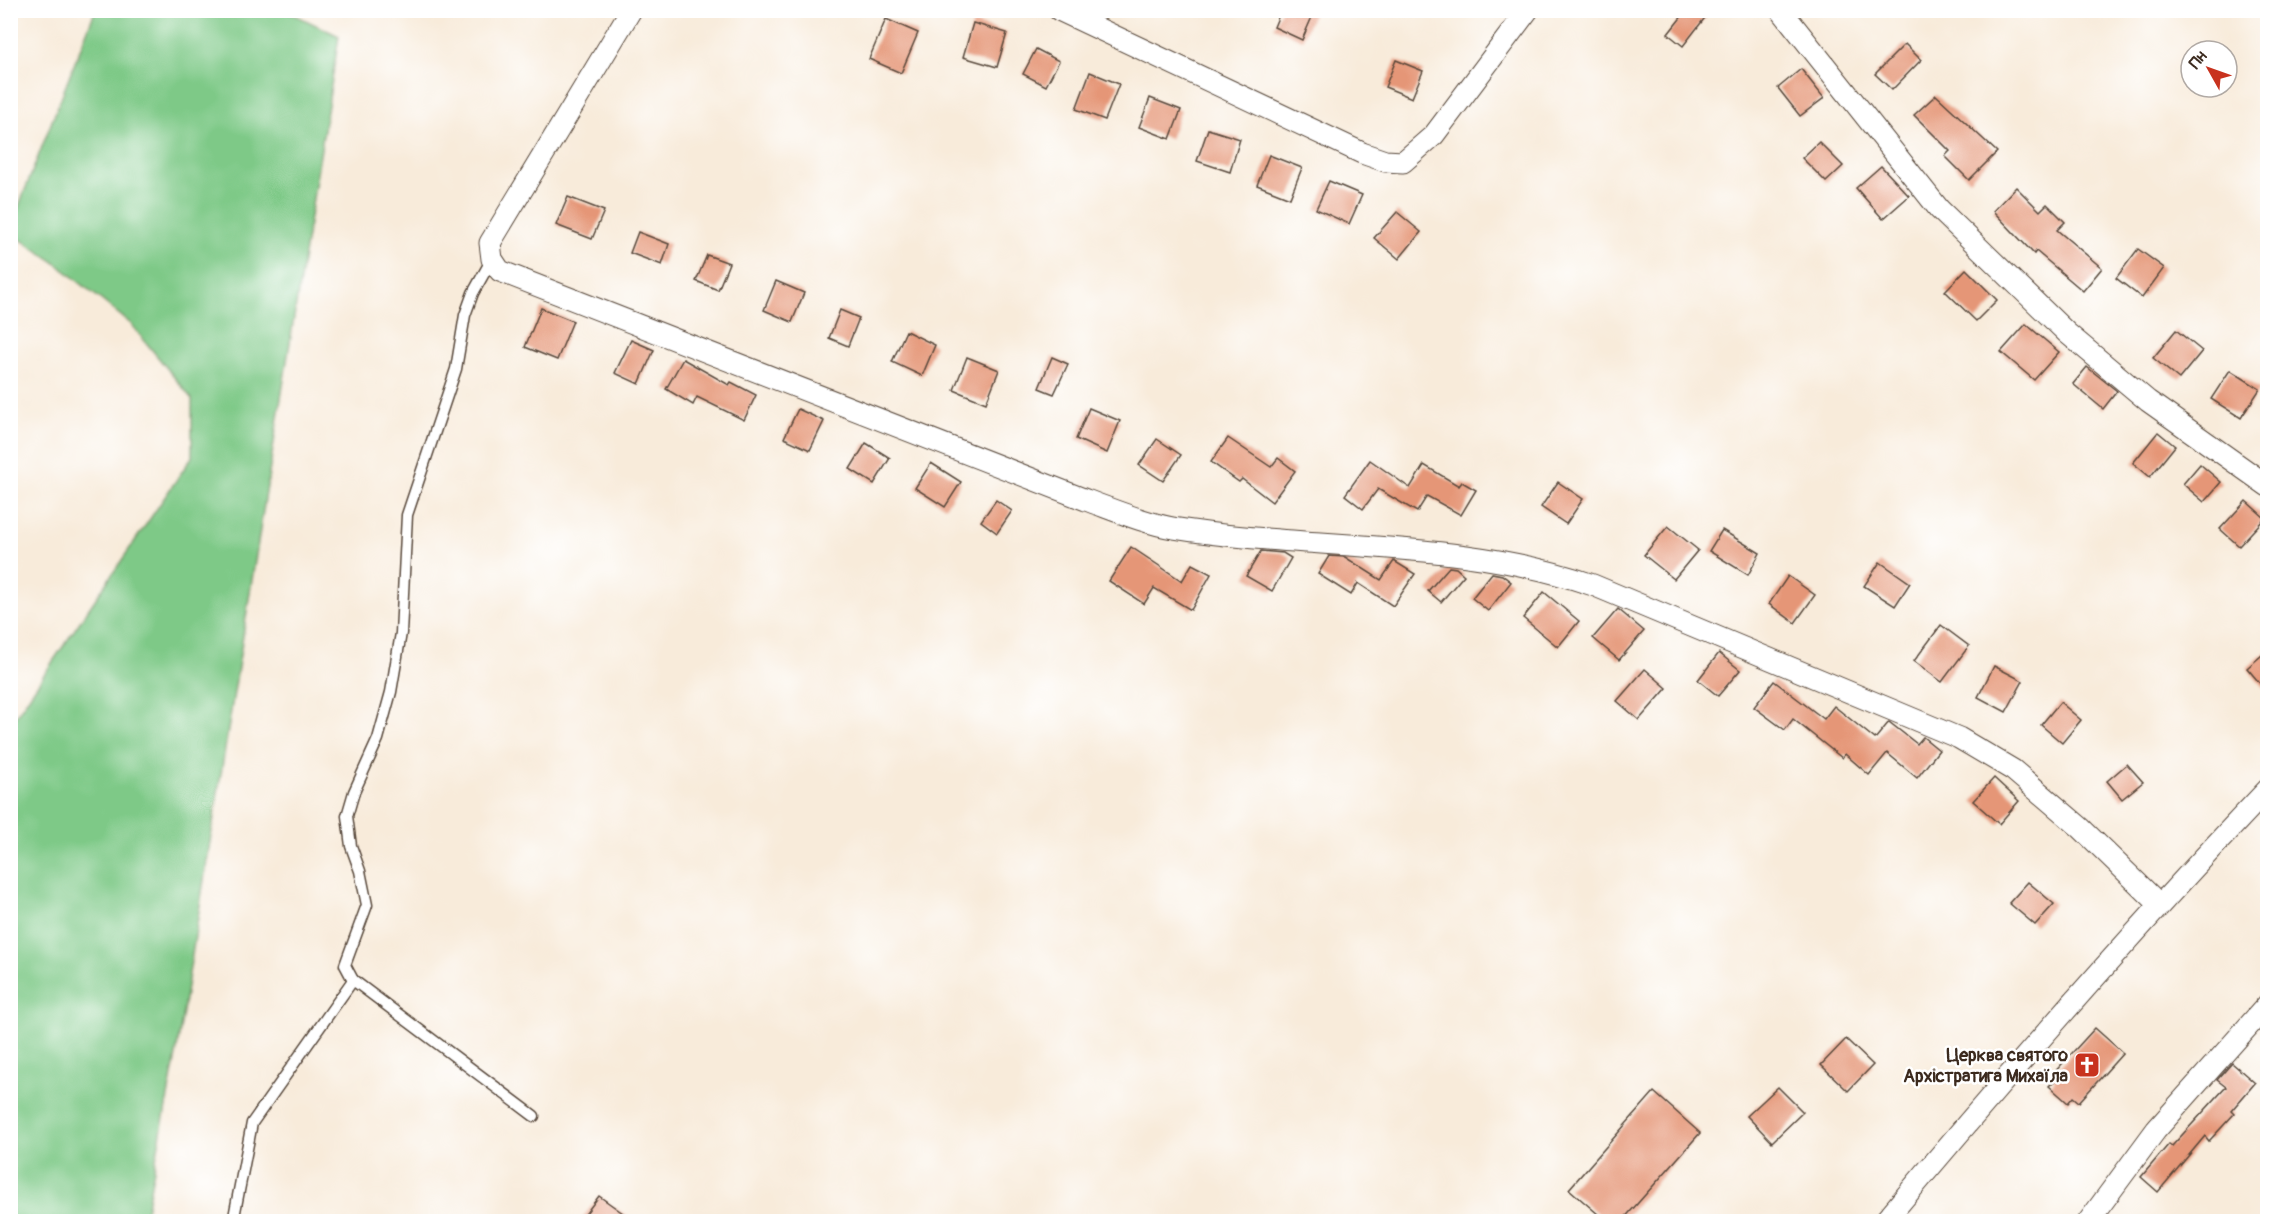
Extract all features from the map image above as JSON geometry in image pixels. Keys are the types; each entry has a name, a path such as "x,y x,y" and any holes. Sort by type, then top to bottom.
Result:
{"street":[{"path":"631,10 490,243 492,259 500,271 1139,519 1171,528 1305,543 1456,554 1548,569 1593,585 1959,738 2013,770 2081,828 2159,904"},
{"path":"1059,10 1362,153 1385,161 1403,162 1434,135 1528,10"},
{"path":"1781,10 1939,209 2067,333 2139,394 2268,486"},
{"path":"1884,1221 2007,1076 2159,904 2268,789"},
{"path":"2088,1221 2157,1130 2268,1004"}],"lane":[{"path":"492,259 473,293 465,315 456,369 406,515 401,633 391,692 378,740 354,792 347,816 351,846 360,871 367,905 345,965 353,980 534,1116"},
{"path":"233,1221 252,1123 353,980"}],"green space":[{"path":"95,11 287,11 339,36 176,1055 144,1221 11,1221 11,723 192,457 192,399 131,324 53,261 11,233 11,226"}],"building":[{"path":"1281,10 1315,10 1302,40 1274,27"},
{"path":"1687,10 1711,10 1683,46 1668,34"},
{"path":"886,19 918,33 901,73 869,59"},
{"path":"973,23 1007,33 997,67 963,57"},
{"path":"1905,44 1921,60 1892,90 1875,74"},
{"path":"1036,49 1059,61 1046,86 1023,74"},
{"path":"1396,60 1423,71 1412,98 1385,87"},
{"path":"1801,69 1824,98 1800,116 1778,88"},
{"path":"1090,72 1119,84 1105,120 1076,109"},
{"path":"1936,95 1997,152 1969,180 1945,156 1950,151 1914,115"},
{"path":"1150,98 1181,110 1170,139 1139,127"},
{"path":"1208,129 1240,139 1230,172 1197,161"},
{"path":"1819,142 1843,166 1826,182 1802,158"},
{"path":"1269,155 1302,168 1290,198 1257,185"},
{"path":"1881,166 1909,196 1883,219 1856,188"},
{"path":"1329,181 1362,195 1349,224 1316,209"},
{"path":"2016,187 2040,211 2047,204 2065,222 2057,230 2102,268 2083,291 2036,251 2034,254 1993,211"},
{"path":"568,197 604,211 592,239 556,225"},
{"path":"1397,212 1421,232 1399,259 1374,238"},
{"path":"638,232 669,244 662,265 630,253"},
{"path":"2138,249 2164,268 2142,298 2116,278"},
{"path":"707,255 729,263 718,290 696,281"},
{"path":"1966,269 1997,300 1976,321 1945,291"},
{"path":"776,281 804,293 792,322 764,310"},
{"path":"541,308 573,321 557,360 525,347"},
{"path":"840,310 859,318 848,346 829,338"},
{"path":"2026,324 2059,352 2034,380 2001,352"},
{"path":"2176,330 2202,351 2179,379 2153,358"},
{"path":"906,331 935,345 922,376 892,362"},
{"path":"631,340 654,350 639,384 615,373"},
{"path":"967,357 999,370 986,403 954,390"},
{"path":"1052,357 1068,364 1054,394 1039,388"},
{"path":"683,359 729,385 731,382 756,395 744,420 697,397 693,405 666,389"},
{"path":"2087,367 2117,391 2103,409 2073,384"},
{"path":"2230,370 2260,389 2241,418 2211,399"},
{"path":"1089,408 1120,421 1107,453 1076,439"},
{"path":"798,409 824,421 810,450 784,438"},
{"path":"2158,432 2175,446 2150,477 2133,463"},
{"path":"1228,438 1271,467 1278,458 1295,471 1272,502 1242,479 1239,482 1211,462"},
{"path":"1157,439 1181,455 1163,481 1139,465"},
{"path":"866,443 890,458 874,484 850,469"},
{"path":"1370,460 1410,488 1424,465 1459,486 1462,482 1476,490 1461,515 1427,496 1417,512 1378,489 1363,509 1345,495"},
{"path":"931,463 961,482 945,507 915,488"},
{"path":"2200,464 2221,482 2204,502 2183,484"},
{"path":"1558,482 1583,499 1566,524 1541,507"},
{"path":"996,500 1012,511 997,533 981,521"},
{"path":"2246,501 2265,518 2239,546 2220,529"},
{"path":"1668,526 1698,550 1674,579 1644,555"},
{"path":"1722,530 1760,553 1748,575 1709,551"},
{"path":"1131,547 1182,581 1192,564 1211,574 1191,610 1154,588 1144,604 1109,581"},
{"path":"1261,551 1283,553 1291,558 1272,591 1246,576"},
{"path":"1329,556 1345,557 1381,580 1394,561 1415,574 1393,606 1358,583 1351,595 1318,574"},
{"path":"1880,562 1910,583 1895,606 1864,586"},
{"path":"1449,567 1456,568 1464,575 1441,602 1428,591"},
{"path":"1492,573 1502,575 1511,582 1488,611 1472,598"},
{"path":"1788,576 1815,595 1795,623 1769,604"},
{"path":"1544,592 1579,621 1558,647 1523,618"},
{"path":"1618,609 1644,631 1619,660 1593,638"},
{"path":"1941,625 1969,646 1942,682 1914,661"},
{"path":"2268,650 2268,693 2247,668"},
{"path":"1719,653 1740,670 1718,696 1698,680"},
{"path":"1994,666 2023,681 2006,712 1978,697"},
{"path":"1645,669 1667,688 1639,720 1617,701"},
{"path":"1774,681 1824,719 1834,706 1875,739 1889,722 1917,744 1923,737 1939,750 1917,778 1887,753 1869,775 1845,754 1842,758 1793,719 1785,730 1754,707"},
{"path":"2060,702 2081,720 2062,743 2041,725"},
{"path":"2127,764 2143,782 2122,799 2107,781"},
{"path":"1994,778 2019,801 1999,824 1973,801"},
{"path":"2028,882 2054,904 2035,925 2009,903"},
{"name":"Церква святого Архістратига Михаїла","path":"2095,1028 2123,1053 2079,1102 2073,1097 2068,1103 2049,1086 2055,1080 2051,1076"},
{"path":"1846,1039 1873,1065 1848,1091 1821,1065"},
{"path":"2232,1063 2255,1083 2231,1111 2234,1114 2209,1141 2205,1136 2158,1192 2141,1177 2169,1144 2172,1146 2226,1087 2217,1080"},
{"path":"1778,1087 1803,1112 1772,1142 1747,1116"},
{"path":"1654,1092 1700,1133 1622,1221 1606,1221 1569,1189"},
{"path":"599,1196 634,1221 580,1221"}],"place":[{"name":"Церква святого Архістратига Михаїла","path":"2087,1065"}]}
